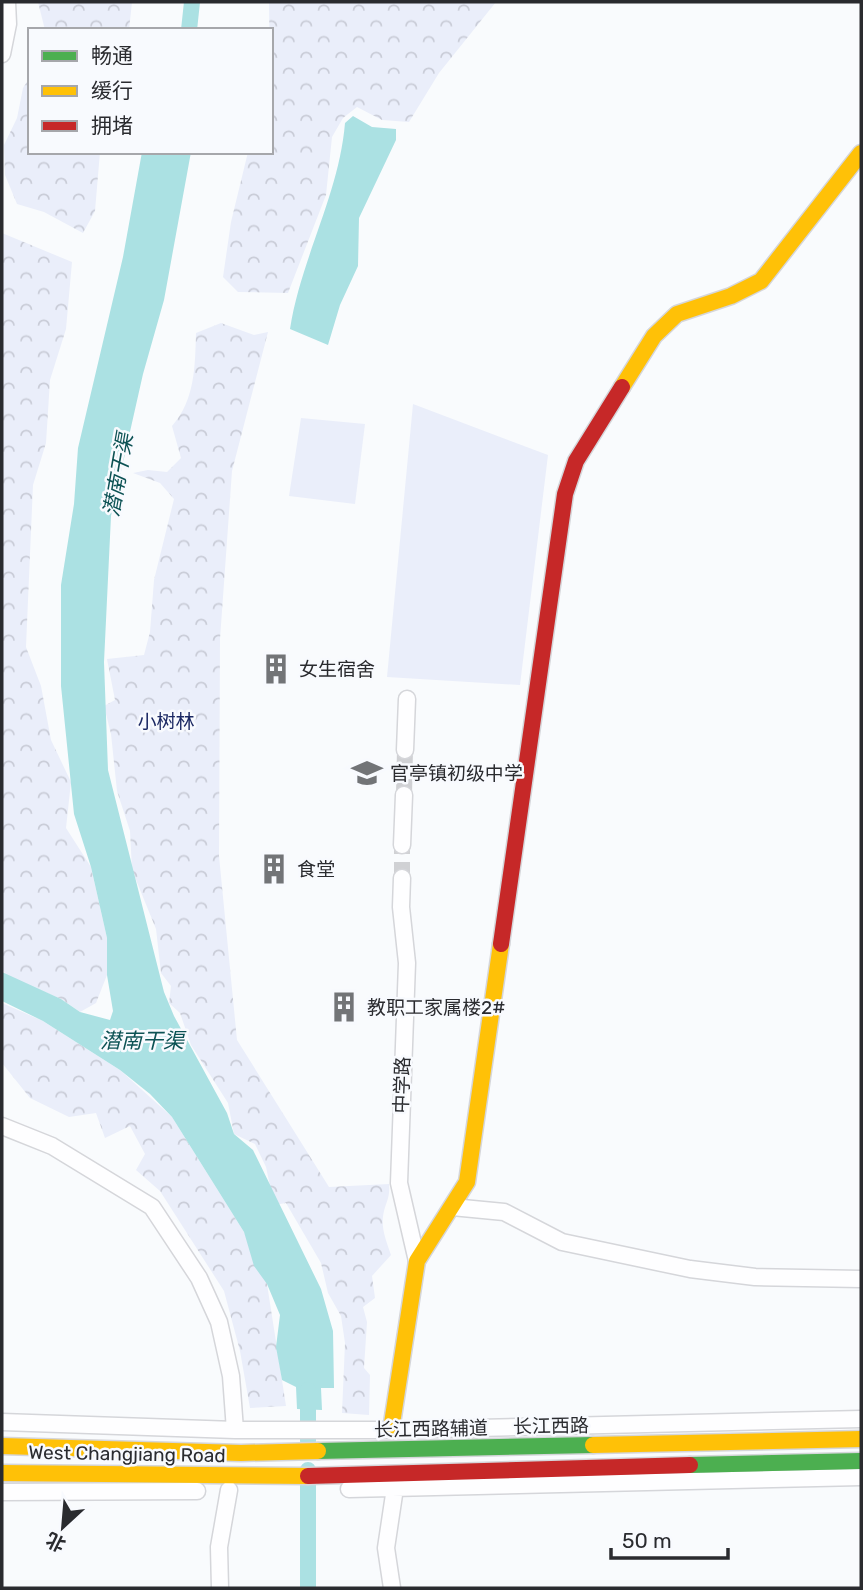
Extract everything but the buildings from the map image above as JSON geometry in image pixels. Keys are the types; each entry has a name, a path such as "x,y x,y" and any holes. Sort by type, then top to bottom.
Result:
{"main road":[{"path":"391,1430 417,1261 467,1182 565,494 576,461 654,336 677,314 731,296 761,281 861,153"},
{"name":"长江西路","path":"241,1453 861,1439"},
{"name":"West Changjiang Road","path":"2,1446 241,1453"},
{"path":"251,1484 376,1473 861,1461"},
{"name":"West Changjiang Road","path":"2,1473 251,1484"}],"street":[{"path":"2,54 8,24 7,2"},
{"path":"405,750 407,699"},
{"path":"402,845 404,794"},
{"name":"中学路","path":"402,878 401,907 407,963 399,1183 417,1261"},
{"path":"2,1126 52,1146 152,1207 199,1278 219,1322 243,1430"},
{"path":"452,1207 504,1212 562,1242 690,1269 755,1277 861,1279"},
{"name":"长江西路辅道","path":"2,1422 243,1430 391,1430 861,1419"},
{"path":"2,1492 229,1490 251,1484 395,1488 861,1477"},
{"path":"392,1588 386,1548 395,1488"},
{"path":"220,1588 219,1547 229,1490"}],"green space":[{"path":"38,2 132,2 129,28 44,28"},
{"path":"269,2 496,2 439,73 409,122 382,120 357,107 343,118 332,137 326,195 288,293 238,292 223,277 231,222 248,154 273,154 273,28 269,28"},
{"path":"28,80 28,154 100,154 95,211 83,233 44,212 17,204 5,175 4,145 17,118 23,88"},
{"path":"2,233 72,262 66,329 50,380 46,443 33,485 26,647 41,686 51,740 71,782 66,828 91,867 107,938 107,975 96,1003 80,1012 61,999 7,976 2,969"},
{"name":"小树林","path":"221,323 254,335 268,332 232,471 220,639 219,856 237,1040 329,1187 389,1184 383,1223 391,1255 372,1276 375,1298 363,1307 367,1322 364,1368 370,1375 369,1415 342,1413 345,1343 341,1316 328,1293 321,1263 286,1203 274,1205 266,1167 255,1144 234,1134 228,1103 191,1045 180,1013 169,1003 171,986 161,973 156,929 132,870 130,831 117,791 111,734 104,706 115,700 107,659 144,655 150,632 154,580 174,499 160,483 133,473 148,470 167,472 181,458 172,426 180,416 189,394 194,371 196,333"},
{"path":"413,404 548,455 520,685 387,677"},
{"path":"301,418 365,424 355,504 289,496"},
{"path":"2,1003 43,1021 120,1070 172,1117 244,1232 267,1284 286,1406 250,1408 240,1351 224,1291 160,1191 136,1170 145,1154 130,1126 105,1138 96,1113 69,1117 30,1098 2,1063"}],"water":[{"path":"353,116 372,127 396,129 396,140 359,218 358,266 340,305 328,345 290,329 302,277 335,176 345,123"},
{"name":"潜南干渠","path":"142,154 191,154 164,300 143,374 111,516 104,662 108,770 164,992 174,1016 227,1113 234,1134 253,1150 321,1289 333,1331 334,1388 321,1388 322,1410 297,1409 296,1387 282,1380 276,1347 280,1315 267,1284 254,1266 244,1232 172,1117 150,1094 120,1070 43,1021 2,1001 2,972 61,999 80,1012 110,1020 113,1011 107,975 107,938 91,867 74,814 61,686 61,585 74,504 78,448 123,257"}],"waterway":[{"name":"潜南干渠","path":"189,28 192,2"},
{"name":"潜南干渠","path":"308,1390 308,1441"},
{"name":"潜南干渠","path":"308,1470 308,1588"}],"tunnel":[{"path":"404,795 405,750"},
{"path":"402,845 402,878"}],"traffic: fast":[{"path":"318,1451 593,1445"},
{"path":"690,1465 861,1461"}],"traffic: slow":[{"path":"622,387 654,336 677,314 731,296 761,281 861,153"},
{"path":"391,1430 417,1261 467,1182 501,944"},
{"path":"593,1445 861,1439"},
{"path":"2,1446 241,1453 318,1451"},
{"path":"2,1473 308,1476"}],"traffic: jam":[{"path":"501,944 565,494 576,461 622,387"},
{"path":"308,1476 690,1465"}],"place":[{"name":"女生宿舍","path":"276,669"},
{"name":"官亭镇初级中学","path":"367,773"},
{"name":"食堂","path":"274,869"},
{"name":"教职工家属楼2#","path":"344,1007"}]}
